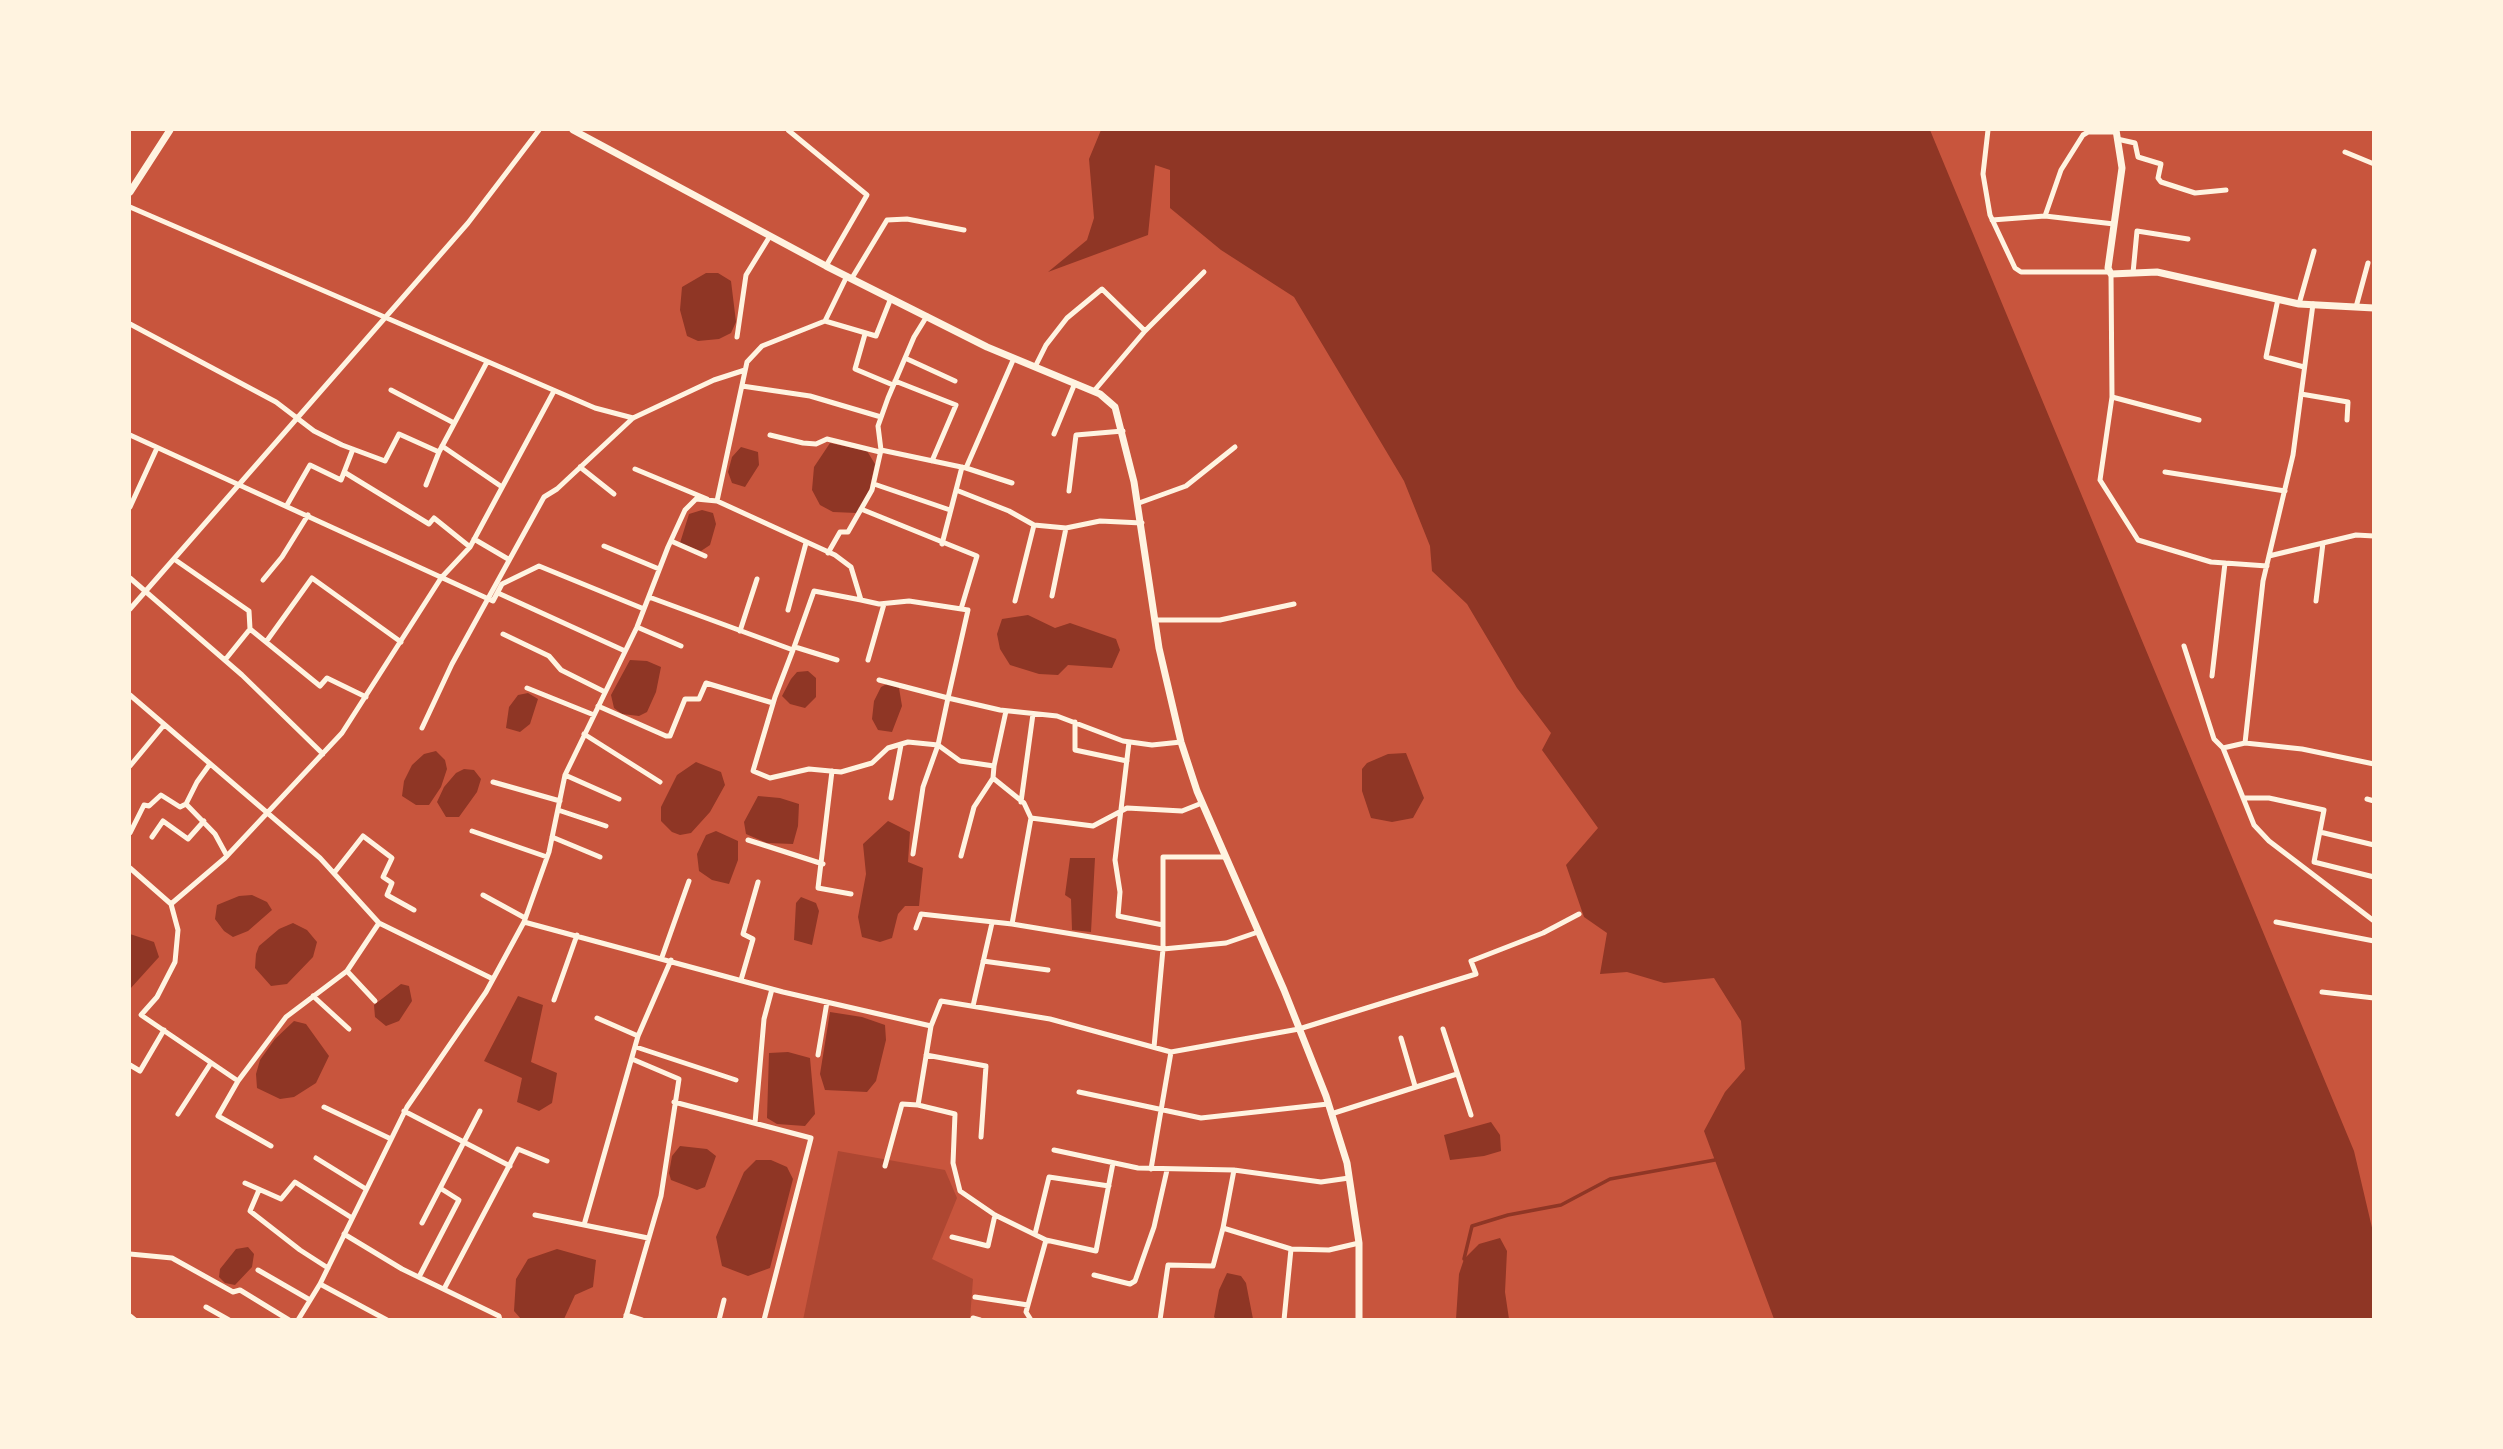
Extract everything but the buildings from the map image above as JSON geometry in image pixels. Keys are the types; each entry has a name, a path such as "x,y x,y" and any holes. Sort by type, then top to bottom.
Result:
{"street":[{"path":"130,192 170,130"},
{"path":"130,609 468,223 539,130"},
{"path":"573,130 826,266 1014,358 1094,391 1115,407 1124,431 1139,503 1156,620 1181,742 1202,803 1299,1029 1328,1104 1349,1178 1359,1243 1359,1320"},
{"path":"788,130 867,195 826,266"},
{"path":"1988,130 1983,174 1992,220 2017,270 2157,272 2298,304 2374,308"},
{"path":"2045,216 2062,170 2083,135 2088,132 2117,134 2135,144 2138,157 2161,164 2158,178 2161,182 2195,192 2226,190"},
{"path":"2117,134 2122,168 2110,273 2112,397 2100,480 2138,540 2211,562 2267,566"},
{"path":"2345,152 2374,164"},
{"path":"130,207 554,391 595,408 634,418"},
{"path":"1992,220 2045,216 2114,224"},
{"path":"825,321 849,277 887,220 907,219 964,230"},
{"path":"2133,273 2137,231 2188,239"},
{"path":"737,337 746,275 770,236"},
{"path":"2298,304 2314,251"},
{"path":"2356,307 2368,263"},
{"path":"1094,391 1145,331 1204,272"},
{"path":"1035,366 1046,345 1067,318 1102,289 1145,331"},
{"path":"714,501 747,362 762,346 825,321 876,336 891,298"},
{"path":"2278,299 2266,357 2304,366"},
{"path":"2245,743 2267,566 2285,491 2312,304"},
{"path":"828,552 840,532 848,532 874,484 881,451 878,426 905,358 927,316"},
{"path":"130,324 276,402 314,431 353,449 385,461 398,434 439,453"},
{"path":"866,334 855,369 956,405 932,461"},
{"path":"905,358 955,381"},
{"path":"943,544 950,510 964,468 1014,358"},
{"path":"426,485 442,446 487,362"},
{"path":"422,727 508,559 544,497 557,489 634,418 714,380 746,370"},
{"path":"1054,433 1075,383"},
{"path":"742,386 810,396 881,417"},
{"path":"391,390 454,423"},
{"path":"172,904 227,856 323,754 366,697 441,578 470,547 554,391"},
{"path":"2301,394 2348,401 2347,420"},
{"path":"2112,397 2199,420"},
{"path":"1069,491 1076,435 1124,431"},
{"path":"130,435 493,601 502,584 539,566 644,609"},
{"path":"770,435 816,444 827,439 964,468 1012,483"},
{"path":"442,446 502,487"},
{"path":"1139,503 1186,486 1235,447"},
{"path":"130,507 132,496 157,448"},
{"path":"287,505 310,465 341,480 353,449"},
{"path":"580,467 614,494"},
{"path":"635,469 828,552 851,567 861,600"},
{"path":"344,472 429,524 433,518 470,547"},
{"path":"2165,472 2285,491"},
{"path":"874,484 950,510"},
{"path":"956,490 1004,509 1034,525 1066,528 1100,522 1142,523"},
{"path":"298,1320 320,1284 404,1111 493,979 525,920 547,857 565,775 637,627 685,510 696,499 714,501"},
{"path":"861,509 977,556 961,609"},
{"path":"263,580 297,535 308,515"},
{"path":"1015,601 1034,525"},
{"path":"1052,596 1066,528"},
{"path":"2269,556 2356,536 2374,536"},
{"path":"474,539 508,559"},
{"path":"671,541 705,556"},
{"path":"788,610 806,543"},
{"path":"2316,601 2323,543"},
{"path":"604,546 659,569"},
{"path":"174,559 249,611 250,629 225,660"},
{"path":"2212,676 2225,563"},
{"path":"130,578 225,660 323,754"},
{"path":"266,642 312,578 401,642"},
{"path":"740,631 757,579"},
{"path":"913,854 923,787 938,745 968,610 909,601 884,604 814,591 773,703 752,771 770,778 808,769 841,772 872,763 888,748 901,745 938,745 960,761 994,766"},
{"path":"498,593 625,651"},
{"path":"649,597 740,631 837,660"},
{"path":"868,660 884,604"},
{"path":"1156,620 1220,620 1294,604"},
{"path":"637,627 681,646"},
{"path":"250,629 320,686 327,678 366,697"},
{"path":"503,634 549,656 561,670 605,692"},
{"path":"2184,646 2214,739 2223,748 2254,825 2269,841 2374,921"},
{"path":"879,680 1006,711 1075,722 1129,742 1152,746 1181,742"},
{"path":"598,706 670,736 685,699 699,699 706,683 773,703"},
{"path":"527,688 594,715"},
{"path":"130,695 334,873 379,923 493,979"},
{"path":"961,856 974,807 993,778 1006,711"},
{"path":"1021,802 1033,714"},
{"path":"1075,722 1075,750 1127,761"},
{"path":"130,766 164,725"},
{"path":"584,734 660,782"},
{"path":"1129,742 1115,866 1120,892 1118,916 1163,925"},
{"path":"2223,748 2245,743 2302,749 2374,764"},
{"path":"891,798 901,745"},
{"path":"130,833 145,805 149,806 161,795 180,807 186,804 210,764"},
{"path":"832,771 820,890 851,894"},
{"path":"565,775 619,799"},
{"path":"993,778 1021,802 1031,818 1012,923"},
{"path":"493,782 559,801"},
{"path":"2244,798 2269,798 2322,809 2324,813 2314,862 2374,877"},
{"path":"1031,818 1093,826 1126,808 1182,811 1202,803"},
{"path":"186,804 204,821 227,856"},
{"path":"558,810 606,826"},
{"path":"152,837 163,821 188,839 204,821"},
{"path":"472,831 547,857"},
{"path":"2320,832 2374,845"},
{"path":"334,873 363,836 392,858 383,877 392,883 387,895 415,910"},
{"path":"552,837 600,857"},
{"path":"748,840 823,864"},
{"path":"1154,1047 1163,949 1163,857 1226,857"},
{"path":"130,869 172,904 178,930 175,962 157,997 141,1015 238,1081"},
{"path":"662,957 689,881"},
{"path":"741,980 753,939 743,934 758,881"},
{"path":"483,895 525,920 772,989 931,1026"},
{"path":"916,928 920,914 1012,923 1163,949 1226,943 1258,932"},
{"path":"918,1105 931,1026 941,1001 1050,1019 1171,1052 1299,1029 1476,974 1471,961 1543,933 1579,914"},
{"path":"2276,922 2374,941"},
{"path":"271,1146 219,1118 238,1081 286,1017 347,971 379,923"},
{"path":"973,1006 992,923"},
{"path":"554,1000 577,935"},
{"path":"584,1225 638,1036 671,960"},
{"path":"983,961 1048,970"},
{"path":"347,971 375,1001"},
{"path":"755,1123 764,1019 772,989"},
{"path":"2322,992 2374,998"},
{"path":"313,996 349,1029"},
{"path":"818,1055 827,1002"},
{"path":"597,1018 638,1036"},
{"path":"1443,1029 1471,1115"},
{"path":"130,1065 140,1071 164,1030"},
{"path":"1401,1038 1415,1086"},
{"path":"636,1047 736,1080"},
{"path":"1152,1169 1171,1052"},
{"path":"926,1055 986,1066 982,1138"},
{"path":"632,1059 679,1079 661,1196 625,1317 642,1320"},
{"path":"178,1114 211,1063"},
{"path":"1331,1114 1457,1074"},
{"path":"1079,1092 1201,1118 1225,1118 1328,1104"},
{"path":"674,1102 811,1138 764,1320"},
{"path":"885,1166 902,1104 955,1114 953,1163 960,1191 995,1215 1046,1240 1096,1251 1112,1163"},
{"path":"324,1107 391,1139"},
{"path":"404,1111 510,1166"},
{"path":"422,1223 480,1111"},
{"path":"444,1289 518,1149 547,1161"},
{"path":"1054,1150 1152,1169 1234,1170 1321,1182 1349,1178"},
{"path":"316,1158 366,1189"},
{"path":"1094,1275 1130,1284 1135,1281 1154,1227 1167,1170"},
{"path":"1160,1320 1168,1265 1213,1266 1234,1170"},
{"path":"1035,1234 1049,1177 1109,1186"},
{"path":"245,1183 281,1199 295,1182 352,1218"},
{"path":"419,1277 458,1202 458,1198 440,1188"},
{"path":"259,1190 250,1211 328,1268"},
{"path":"535,1215 648,1238"},
{"path":"952,1237 988,1246 995,1215"},
{"path":"1223,1228 1291,1249 1329,1250 1359,1243"},
{"path":"344,1234 419,1277 499,1316 500,1320"},
{"path":"1031,1320 1026,1312 1046,1240"},
{"path":"1283,1320 1291,1249"},
{"path":"130,1254 172,1258 233,1292 240,1290 289,1320"},
{"path":"258,1270 310,1300"},
{"path":"320,1284 387,1320"},
{"path":"975,1297 1028,1305"},
{"path":"719,1320 724,1300"},
{"path":"206,1307 229,1320"},
{"path":"130,1316 135,1320"},
{"path":"973,1318 980,1320"}],"shaded area":[{"path":"1101,130 1930,130 2354,1151 2373,1232 2373,1319 1774,1319 1704,1131 1725,1092 1745,1069 1741,1021 1714,978 1664,983 1627,972 1600,974 1607,933 1584,917 1566,865 1598,828 1542,750 1551,733 1517,688 1467,604 1432,571 1430,546 1404,481 1294,297 1221,250 1170,208 1170,170 1155,165 1148,235 1048,272 1087,240 1094,218 1089,159"},
{"path":"706,273 718,273 731,281 736,322 731,333 719,339 698,341 687,336 680,310 682,287"},
{"path":"830,443 867,451 875,464 869,491 857,513 833,512 820,505 812,490 814,467"},
{"path":"741,447 758,452 759,465 745,487 732,483 728,472 732,457"},
{"path":"702,510 713,513 716,524 710,545 701,551 680,543 689,514"},
{"path":"1028,615 1055,628 1070,623 1116,639 1120,650 1112,668 1068,665 1058,675 1039,674 1010,665 1000,649 997,634 1002,619"},
{"path":"630,660 647,661 661,667 656,692 647,712 639,716 622,714 614,708 611,695"},
{"path":"808,671 816,678 816,697 805,708 790,704 782,696 791,679 797,672"},
{"path":"887,684 899,688 902,706 892,732 878,730 872,719 874,701 881,687"},
{"path":"528,693 538,699 530,724 520,732 506,728 509,707 518,695"},
{"path":"436,751 445,760 447,769 441,787 429,805 416,805 402,796 404,781 412,765 424,754"},
{"path":"1406,753 1424,798 1413,818 1392,822 1371,818 1362,791 1362,769 1367,763 1388,754"},
{"path":"696,762 721,772 725,785 710,812 691,833 680,835 672,832 661,821 661,807 677,775"},
{"path":"464,769 474,770 481,779 477,792 459,817 446,817 437,802 444,787 456,773"},
{"path":"758,796 780,798 799,804 798,826 793,844 767,843 746,834 744,822"},
{"path":"888,821 910,832 908,862 923,868 919,906 905,906 898,914 892,938 880,942 862,937 858,917 866,874 863,844"},
{"path":"716,831 738,841 738,860 729,884 712,880 699,871 697,854 706,835"},
{"path":"1070,858 1095,858 1091,932 1072,930 1071,899 1065,895"},
{"path":"252,895 267,902 272,910 248,931 233,937 224,931 215,919 217,905 239,896"},
{"path":"801,897 816,903 819,911 812,945 794,940 796,903"},
{"path":"293,923 307,930 317,942 313,957 287,984 271,986 255,968 256,954 259,946 279,929"},
{"path":"130,934 154,942 159,957 130,989"},
{"path":"401,984 409,986 412,1001 399,1021 386,1026 375,1017 374,1005"},
{"path":"518,996 543,1005 531,1062 557,1073 552,1103 539,1111 517,1102 522,1078 484,1061"},
{"path":"830,1012 862,1017 885,1025 886,1040 876,1081 867,1092 825,1090 820,1074"},
{"path":"294,1021 306,1024 329,1056 316,1083 294,1097 280,1099 257,1088 256,1074 260,1060 275,1039"},
{"path":"788,1052 810,1058 815,1114 805,1126 777,1124 767,1118 769,1053"},
{"path":"1491,1122 1500,1135 1501,1151 1450,1160 1444,1135"},
{"path":"680,1146 707,1149 716,1156 705,1187 697,1190 671,1180 669,1173 672,1156"},
{"path":"838,1151 945,1170 957,1198 932,1259 973,1279 970,1319 803,1320"},
{"path":"756,1160 771,1160 787,1167 793,1179 770,1268 748,1276 722,1266 716,1237 744,1172"},
{"path":"1500,1238 1507,1251 1505,1292 1509,1319 1456,1319 1459,1274 1464,1259 1479,1244"},
{"path":"248,1247 254,1254 252,1267 235,1285 225,1283 219,1277 220,1269 236,1249"},
{"path":"557,1249 596,1260 593,1287 575,1295 564,1319 521,1319 514,1311 516,1279 528,1259"},
{"path":"1227,1273 1241,1276 1246,1283 1253,1319 1214,1317 1219,1290"}],"waterway":[{"path":"1464,1259 1472,1226 1508,1215 1561,1205 1610,1179 1715,1160"}]}
